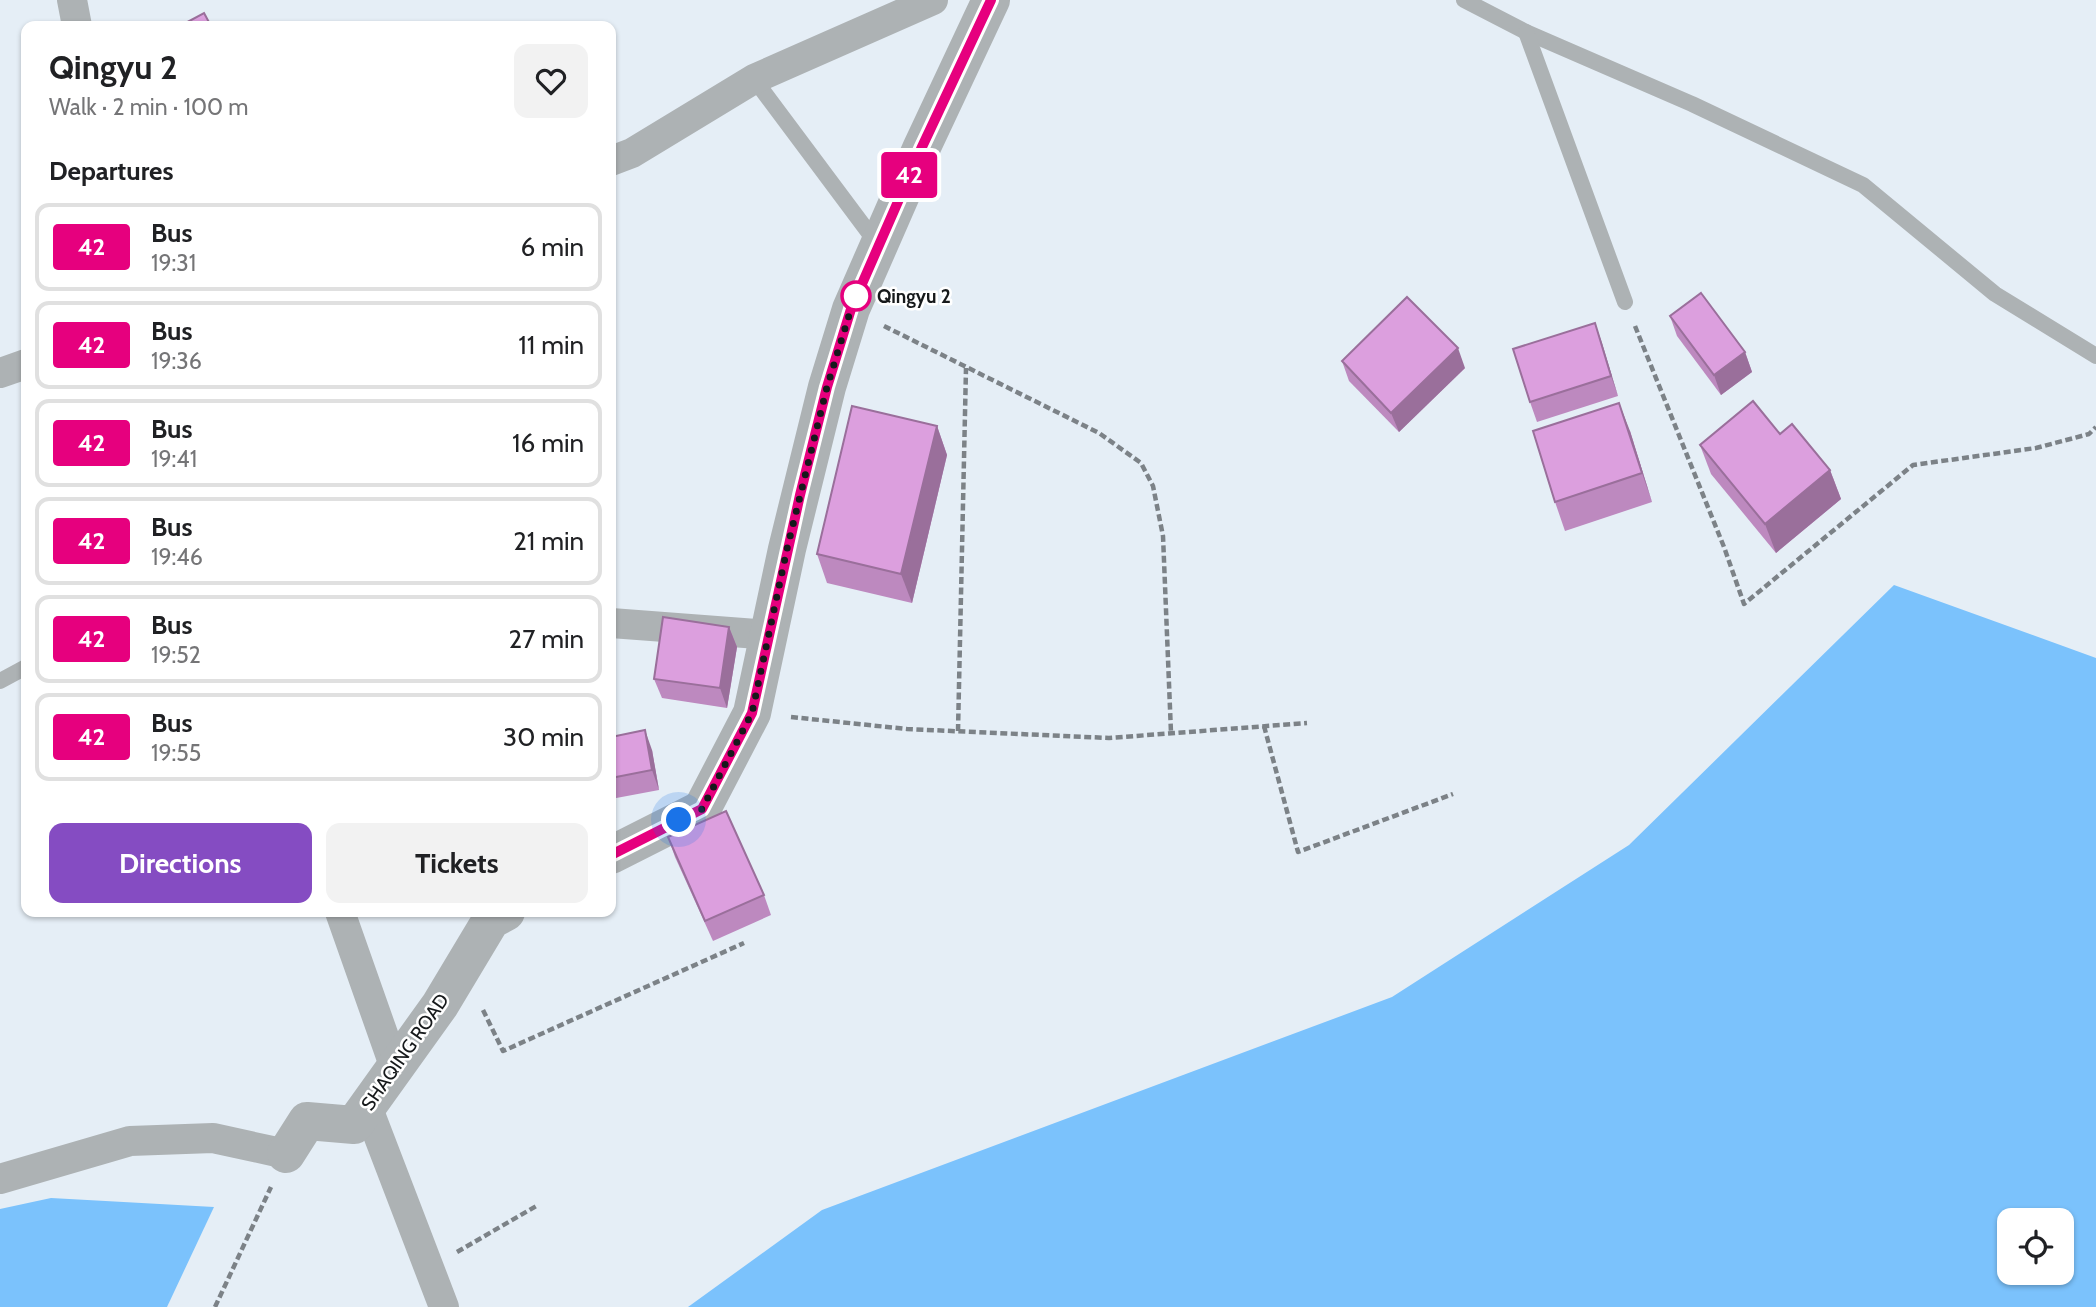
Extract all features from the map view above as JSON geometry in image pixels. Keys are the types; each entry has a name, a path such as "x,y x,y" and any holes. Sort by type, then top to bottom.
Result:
{"street":[{"path":"72,0 76,21"},
{"path":"616,159 632,153 754,79 933,0"},
{"path":"616,852 702,809 752,713 787,549 827,387 851,309 991,0"},
{"path":"0,373 21,366"},
{"path":"616,623 770,635"},
{"path":"342,917 395,1068"},
{"name":"SHAQING ROAD","path":"286,1154 307,1121 354,1125 440,1005 491,920 497,917"},
{"path":"367,1106 444,1307"},
{"path":"0,1179 130,1141 213,1138 286,1154"}],"lane":[{"path":"1464,0 1526,32 1692,104 1863,185 1995,294 2096,356"},
{"path":"1526,32 1626,302"},
{"path":"754,79 878,245"},
{"path":"0,681 21,670"}],"path":[{"path":"1626,302 1724,547 1744,604 1913,465 2036,448 2089,435 2096,427"},
{"path":"851,309 1099,433 1141,463 1153,486 1163,536 1171,733"},
{"path":"958,731 966,368"},
{"path":"752,713 907,729 1109,737 1307,723"},
{"path":"1264,726 1298,852 1453,794"},
{"path":"462,969 503,1051 744,943"},
{"path":"215,1307 286,1154"},
{"path":"429,1268 538,1205"}],"shaded area":[{"path":"1894,585 2096,658 2096,1307 688,1307 822,1210 1392,997 1629,845"},
{"path":"51,1198 214,1207 167,1307 0,1307 0,1209"}],"building":[{"path":"204,13 208,21 189,21"},
{"path":"1701,293 1745,352 1714,375 1670,316"},
{"path":"1407,297 1458,348 1391,413 1342,361"},
{"path":"1595,323 1611,376 1530,402 1513,349"},
{"path":"1753,401 1780,434 1792,424 1830,470 1765,524 1700,445"},
{"path":"1619,403 1642,473 1555,502 1533,431"},
{"path":"852,406 937,426 901,574 817,554"},
{"path":"663,617 729,627 720,688 654,679"},
{"path":"645,730 652,770 616,777 616,736"},
{"path":"726,811 764,895 705,921 668,837"}],"bus line":[{"name":"42","path":"616,852 702,809 752,713 800,495 827,387 851,309 921,149 991,0"}],"place":[{"name":"Qingyu 2","path":"856,296"}],"route":[{"path":"679,820 702,809 752,713 787,549 827,387 860,288 856,296"}]}
